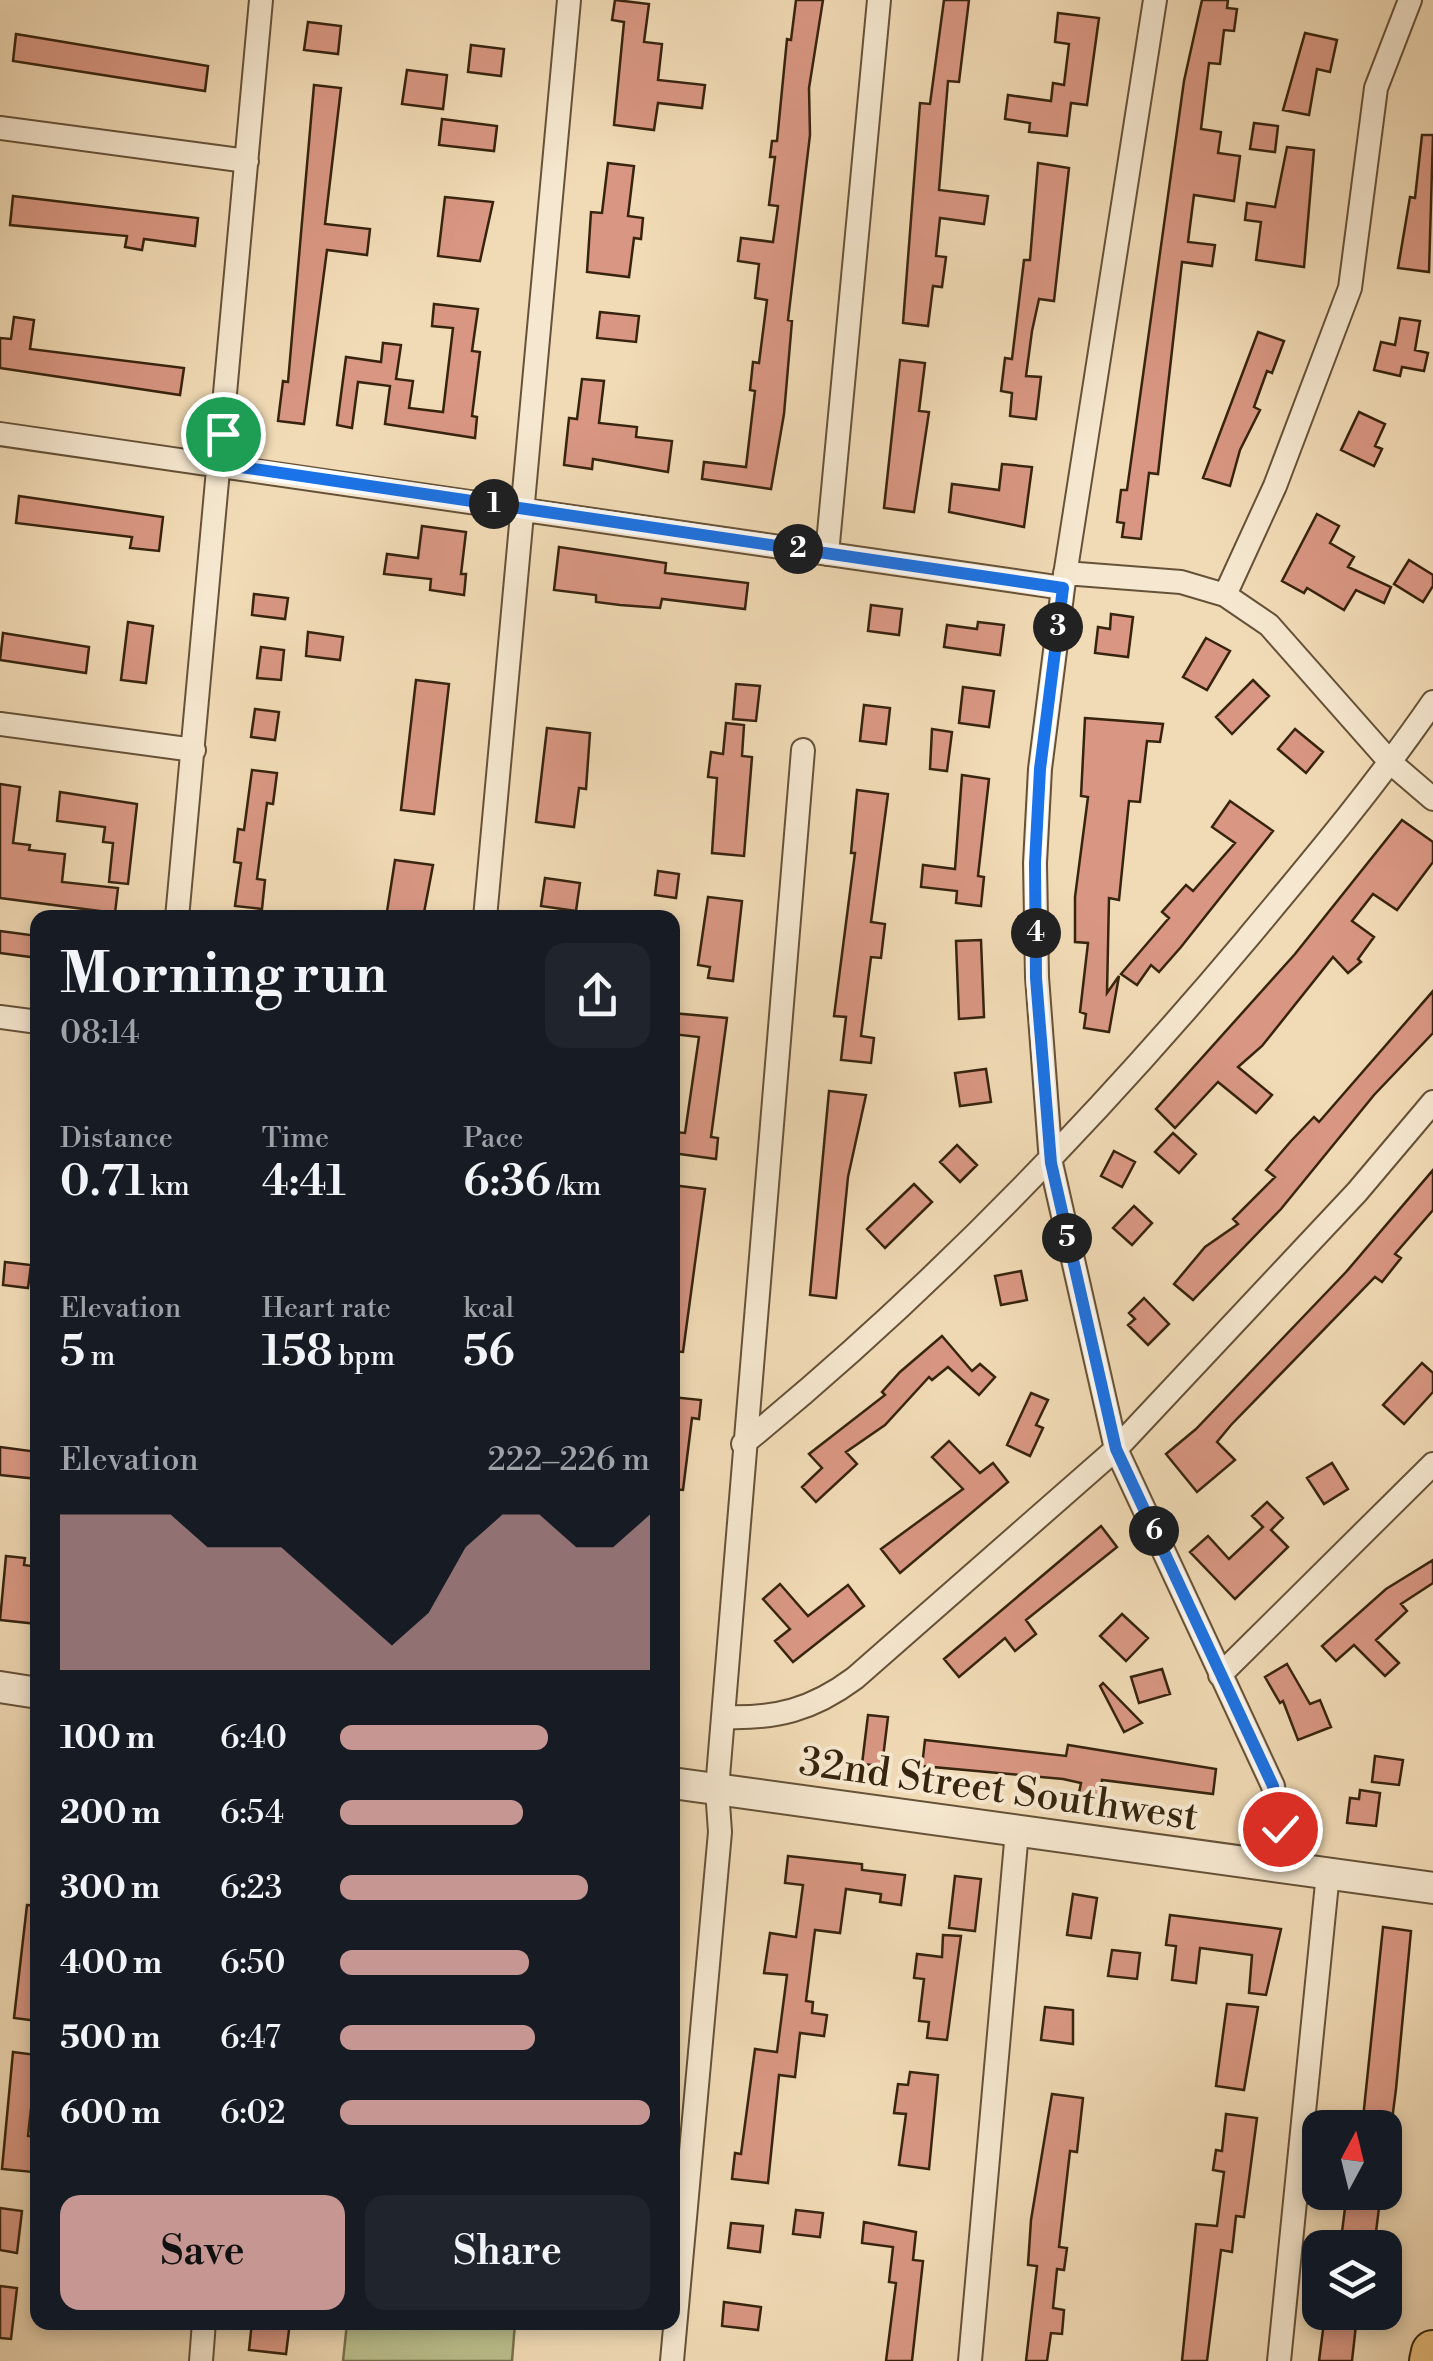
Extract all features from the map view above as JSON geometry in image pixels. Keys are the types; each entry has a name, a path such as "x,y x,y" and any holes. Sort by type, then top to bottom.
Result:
{"highway":[{"path":"1431,2361 1433,2352"}],"street":[{"path":"179,910 261,0"},
{"path":"486,910 569,0"},
{"path":"828,554 879,0"},
{"path":"1154,0 1064,580 1040,769 1035,863 1036,978 1051,1163 1116,1449 1280,1806 1275,1866"},
{"path":"1225,594 1275,486 1350,288 1376,88 1410,0"},
{"path":"0,128 247,161"},
{"path":"0,434 828,554 1064,580 1182,582 1225,594 1269,625 1391,763 1433,800"},
{"path":"743,1444 792,1405 1051,1163 1207,986 1391,763 1433,702"},
{"path":"0,724 194,750"},
{"path":"680,2273 720,1832 717,1789 722,1717 803,750"},
{"path":"0,1017 30,1021"},
{"path":"722,1717 760,1718 824,1701 1116,1449 1344,1206 1433,1102"},
{"path":"1220,1675 1433,1464"},
{"path":"0,1687 30,1692"},
{"name":"32nd Street Southwest","path":"680,1784 1433,1888"},
{"path":"970,2361 1018,1831"},
{"path":"1278,2361 1328,1873"},
{"path":"201,2361 203,2330"},
{"path":"672,2361 675,2330"}],"green space":[{"path":"346,2330 514,2330 512,2361 343,2361"}],"building":[{"path":"615,0 649,4 644,42 662,44 658,80 705,85 702,108 658,103 654,130 614,125 624,22 612,20"},
{"path":"796,0 823,0 809,88 810,135 788,320 792,321 784,414 771,489 702,479 704,462 746,467 755,391 750,390 753,362 759,363 767,300 755,298 759,264 738,261 741,238 773,242 778,206 769,205 775,157 770,157 772,141 777,141 787,39 791,40"},
{"path":"944,0 969,0 959,82 948,81 939,190 988,196 984,224 940,218 936,256 946,257 942,287 933,286 928,326 903,323 920,103 930,104"},
{"path":"1202,0 1228,0 1227,8 1237,9 1234,31 1224,30 1220,64 1209,63 1201,129 1221,132 1218,153 1240,156 1234,201 1194,195 1188,242 1215,245 1212,266 1182,262 1158,474 1149,473 1141,539 1122,537 1124,523 1117,522 1121,490 1127,490 1184,81"},
{"path":"1058,13 1099,18 1087,105 1071,103 1067,136 1029,132 1030,123 1005,119 1008,95 1051,101 1053,83 1064,85 1069,44 1055,42"},
{"path":"308,22 341,26 338,54 304,50"},
{"path":"1305,33 1337,40 1330,72 1317,69 1309,115 1283,110"},
{"path":"16,34 208,66 205,91 13,61"},
{"path":"471,45 504,49 501,76 468,72"},
{"path":"407,70 447,75 443,109 402,104"},
{"path":"314,85 341,88 325,224 370,229 367,255 327,250 304,424 278,421 283,381 288,382"},
{"path":"442,119 497,126 494,151 439,145"},
{"path":"1254,123 1278,126 1275,152 1250,149"},
{"path":"1422,135 1433,135 1429,272 1398,268 1410,197 1415,198"},
{"path":"1287,147 1314,150 1304,267 1256,260 1261,222 1245,220 1247,203 1275,207"},
{"path":"608,163 634,166 628,216 643,218 641,239 634,238 629,277 587,272 591,212 602,213"},
{"path":"1038,163 1069,168 1054,301 1039,299 1026,376 1041,377 1036,419 1010,416 1012,393 1001,391 1005,358 1012,359 1024,260 1030,260"},
{"path":"13,196 198,218 195,246 144,239 142,250 125,247 127,236 10,225"},
{"path":"445,197 493,202 480,261 438,256"},
{"path":"434,304 478,309 472,351 480,352 472,416 477,417 475,438 385,424 390,386 358,382 352,428 337,425 346,357 381,362 383,343 401,345 396,379 413,381 409,408 443,412 453,328 432,326"},
{"path":"600,312 639,316 636,342 597,338"},
{"path":"14,317 34,320 30,349 184,368 180,395 0,368 0,338 11,339"},
{"path":"1400,318 1420,321 1415,350 1428,353 1424,371 1402,367 1400,376 1374,370 1381,342 1395,345"},
{"path":"1258,332 1284,341 1272,373 1267,371 1254,407 1260,410 1240,450 1230,486 1203,478"},
{"path":"900,360 925,363 919,411 929,412 914,512 884,508"},
{"path":"582,379 604,381 599,423 637,427 636,437 672,441 668,472 593,459 592,469 564,465 569,418 577,419"},
{"path":"1359,412 1385,424 1375,446 1382,449 1374,466 1341,450"},
{"path":"1002,464 1032,467 1024,527 949,512 952,484 999,490"},
{"path":"19,496 163,517 159,551 130,548 132,537 16,523"},
{"path":"1317,514 1339,526 1330,543 1354,557 1348,567 1391,587 1384,603 1356,590 1344,610 1307,588 1304,593 1282,581"},
{"path":"422,526 466,532 461,574 466,574 464,595 430,590 431,579 384,574 387,554 418,558"},
{"path":"559,547 666,563 665,573 748,583 745,609 662,599 660,608 620,605 596,602 596,595 554,590"},
{"path":"1409,560 1433,575 1433,586 1423,602 1394,584"},
{"path":"254,594 288,598 285,619 252,615"},
{"path":"871,605 902,609 899,635 868,631"},
{"path":"1111,614 1133,617 1128,657 1095,653 1098,627 1110,629"},
{"path":"128,622 153,626 146,683 121,680"},
{"path":"978,622 1004,625 1000,655 944,647 947,625 977,629"},
{"path":"308,632 343,637 340,660 306,656"},
{"path":"3,633 89,647 86,673 0,660"},
{"path":"1206,638 1230,651 1207,690 1183,677"},
{"path":"261,647 284,650 281,680 257,678"},
{"path":"416,680 449,684 434,814 401,810"},
{"path":"1253,680 1269,696 1232,734 1216,717"},
{"path":"736,684 760,686 756,721 733,719"},
{"path":"963,687 994,691 989,727 959,723"},
{"path":"864,705 890,708 886,744 860,741"},
{"path":"255,709 279,712 275,740 251,737"},
{"path":"1085,718 1163,724 1160,742 1147,741 1140,802 1129,801 1119,900 1109,898 1107,993 1119,976 1109,1032 1084,1028 1086,1014 1080,1012 1088,943 1075,942 1075,897 1088,797 1081,796"},
{"path":"726,723 744,725 742,756 752,757 744,856 712,853 717,778 708,777 711,752 723,754"},
{"path":"547,728 590,733 586,789 579,788 574,827 536,822"},
{"path":"932,729 952,732 947,771 930,769"},
{"path":"1295,729 1323,752 1306,773 1278,749"},
{"path":"252,770 277,773 273,804 267,803 257,879 265,880 262,909 235,906 241,863 234,862 238,829 244,830"},
{"path":"962,775 989,779 978,876 984,877 981,906 956,903 957,891 921,887 923,865 955,869"},
{"path":"0,784 20,787 13,843 30,845 29,850 65,854 62,882 118,888 115,910 0,898"},
{"path":"857,790 888,794 871,922 885,924 881,958 871,957 861,1036 874,1038 871,1063 841,1060 846,1017 834,1016 855,853 851,853"},
{"path":"60,792 137,804 128,884 109,882 113,843 103,842 105,827 57,821"},
{"path":"1230,801 1273,831 1159,972 1151,965 1137,985 1121,974 1169,918 1162,912 1186,885 1193,891 1235,843 1212,827"},
{"path":"1402,820 1433,842 1433,862 1397,910 1373,894 1352,921 1374,937 1358,959 1361,962 1348,973 1333,957 1262,1046 1238,1067 1272,1095 1256,1113 1218,1082 1175,1128 1156,1109 1295,954"},
{"path":"395,860 433,865 425,910 387,910"},
{"path":"658,871 679,874 676,898 655,895"},
{"path":"545,878 580,883 576,910 541,906"},
{"path":"708,897 742,901 733,981 708,978 710,967 698,965"},
{"path":"0,931 30,935 30,957 0,953"},
{"path":"981,940 984,1017 959,1019 956,941"},
{"path":"1433,991 1433,1033 1374,1095 1281,1209 1193,1300 1174,1284 1205,1247 1238,1224 1233,1219 1275,1177 1266,1170 1314,1117 1319,1122"},
{"path":"680,1014 727,1018 711,1137 718,1138 716,1159 680,1154 680,1133 685,1133 699,1037 680,1035"},
{"path":"986,1069 991,1102 960,1106 955,1073"},
{"path":"829,1091 866,1095 848,1177 836,1298 810,1295"},
{"path":"1173,1133 1196,1154 1179,1173 1155,1152"},
{"path":"957,1145 977,1165 960,1182 940,1162"},
{"path":"1114,1151 1135,1162 1122,1187 1101,1176"},
{"path":"1433,1170 1433,1210 1395,1254 1401,1258 1382,1282 1375,1277 1231,1425 1217,1442 1235,1460 1197,1492 1166,1454 1196,1429 1346,1272"},
{"path":"914,1184 932,1202 885,1248 867,1229"},
{"path":"680,1186 705,1189 683,1352 680,1352"},
{"path":"1134,1206 1152,1223 1132,1245 1113,1228"},
{"path":"5,1262 30,1265 28,1288 3,1285"},
{"path":"1021,1271 1027,1300 1001,1305 995,1276"},
{"path":"1144,1298 1169,1324 1148,1345 1128,1325 1135,1319 1129,1313"},
{"path":"942,1336 972,1371 980,1364 995,1377 979,1395 948,1367 932,1380 929,1377 885,1425 846,1452 857,1464 816,1502 802,1487 822,1468 809,1454 885,1395 882,1392 900,1372"},
{"path":"1422,1363 1433,1373 1433,1392 1404,1424 1383,1405"},
{"path":"1031,1393 1048,1400 1036,1425 1043,1428 1030,1456 1007,1445"},
{"path":"680,1398 701,1400 699,1419 692,1418 683,1490"},
{"path":"949,1441 980,1473 993,1463 1008,1482 900,1573 881,1549 963,1489 932,1457"},
{"path":"0,1447 30,1451 30,1478 0,1475"},
{"path":"1332,1463 1348,1489 1324,1504 1307,1478"},
{"path":"1267,1502 1283,1518 1271,1530 1288,1547 1235,1599 1190,1552 1208,1536 1229,1559 1263,1527 1252,1516"},
{"path":"1101,1526 1117,1547 1026,1620 1036,1634 1015,1651 1005,1638 959,1677 944,1659"},
{"path":"6,1556 25,1558 24,1565 30,1566 30,1623 0,1620"},
{"path":"1433,1560 1433,1583 1401,1604 1407,1611 1376,1640 1399,1663 1385,1676 1354,1645 1336,1661 1322,1646 1386,1589"},
{"path":"780,1584 808,1616 848,1585 864,1606 793,1662 775,1641 790,1629 763,1599"},
{"path":"1122,1614 1148,1638 1126,1661 1100,1636"},
{"path":"1287,1664 1310,1704 1320,1700 1331,1727 1298,1740 1283,1701 1280,1703 1265,1677"},
{"path":"1162,1669 1170,1694 1139,1703 1131,1677"},
{"path":"1103,1683 1142,1723 1124,1732 1100,1686"},
{"path":"868,1715 888,1717 882,1766 862,1764"},
{"path":"925,1740 1066,1756 1068,1745 1216,1769 1213,1794 1102,1780 1100,1796 1079,1793 1081,1783 1063,1779 922,1766"},
{"path":"1375,1756 1403,1760 1399,1785 1372,1782"},
{"path":"1360,1790 1380,1793 1376,1826 1347,1823 1350,1798 1359,1799"},
{"path":"788,1856 862,1864 862,1870 905,1875 901,1905 880,1902 881,1894 846,1889 840,1933 815,1930 806,2001 813,2002 812,2013 827,2015 824,2036 800,2033 795,2077 779,2075 768,2183 732,2179 735,2153 741,2154 755,2049 777,2052 787,1975 764,1973 770,1933 796,1937 803,1885 785,1883"},
{"path":"955,1876 981,1879 975,1931 949,1928"},
{"path":"1073,1894 1097,1898 1091,1938 1067,1935"},
{"path":"27,1905 30,1905 30,2020 14,2018"},
{"path":"1170,1915 1281,1929 1266,1995 1249,1993 1252,1955 1200,1948 1196,1983 1172,1980 1176,1946 1166,1945"},
{"path":"1383,1927 1411,1931 1393,2110 1364,2110"},
{"path":"943,1935 961,1936 947,2040 927,2038 929,2022 919,2021 924,1979 914,1978 917,1954 942,1957"},
{"path":"1112,1950 1140,1953 1137,1979 1108,1976"},
{"path":"1227,2004 1258,2007 1244,2090 1216,2086"},
{"path":"1045,2007 1073,2010 1073,2044 1041,2040"},
{"path":"13,2052 30,2054 30,2172 2,2169"},
{"path":"910,2072 938,2075 929,2169 899,2165 906,2114 894,2113 898,2084 908,2085"},
{"path":"1052,2094 1083,2098 1077,2152 1070,2151 1059,2247 1067,2248 1064,2270 1057,2269 1053,2308 1064,2310 1062,2334 1051,2333 1047,2361 1026,2361 1037,2266 1028,2265 1031,2220"},
{"path":"1226,2114 1257,2118 1244,2217 1236,2216 1232,2252 1221,2250 1207,2361 1182,2361 1196,2224 1217,2226 1224,2172 1213,2170 1216,2150 1222,2151"},
{"path":"0,2208 22,2211 17,2253 0,2250"},
{"path":"796,2210 823,2213 820,2237 793,2234"},
{"path":"1345,2210 1379,2210 1376,2230 1342,2230"},
{"path":"864,2222 916,2232 913,2260 923,2261 912,2361 886,2361 896,2283 889,2282 893,2247 862,2243"},
{"path":"731,2223 763,2226 760,2252 728,2248"},
{"path":"0,2286 17,2288 11,2339 0,2338"},
{"path":"724,2302 761,2307 758,2330 722,2326"},
{"path":"251,2330 289,2330 286,2354 249,2350"},
{"path":"1323,2330 1355,2330 1352,2361 1319,2361"}],"route":[{"path":"223,434 220,464 1063,588 1040,769 1035,863 1036,978 1051,1163 1116,1449 1273,1786 1280,1806 1280,1829"}]}
